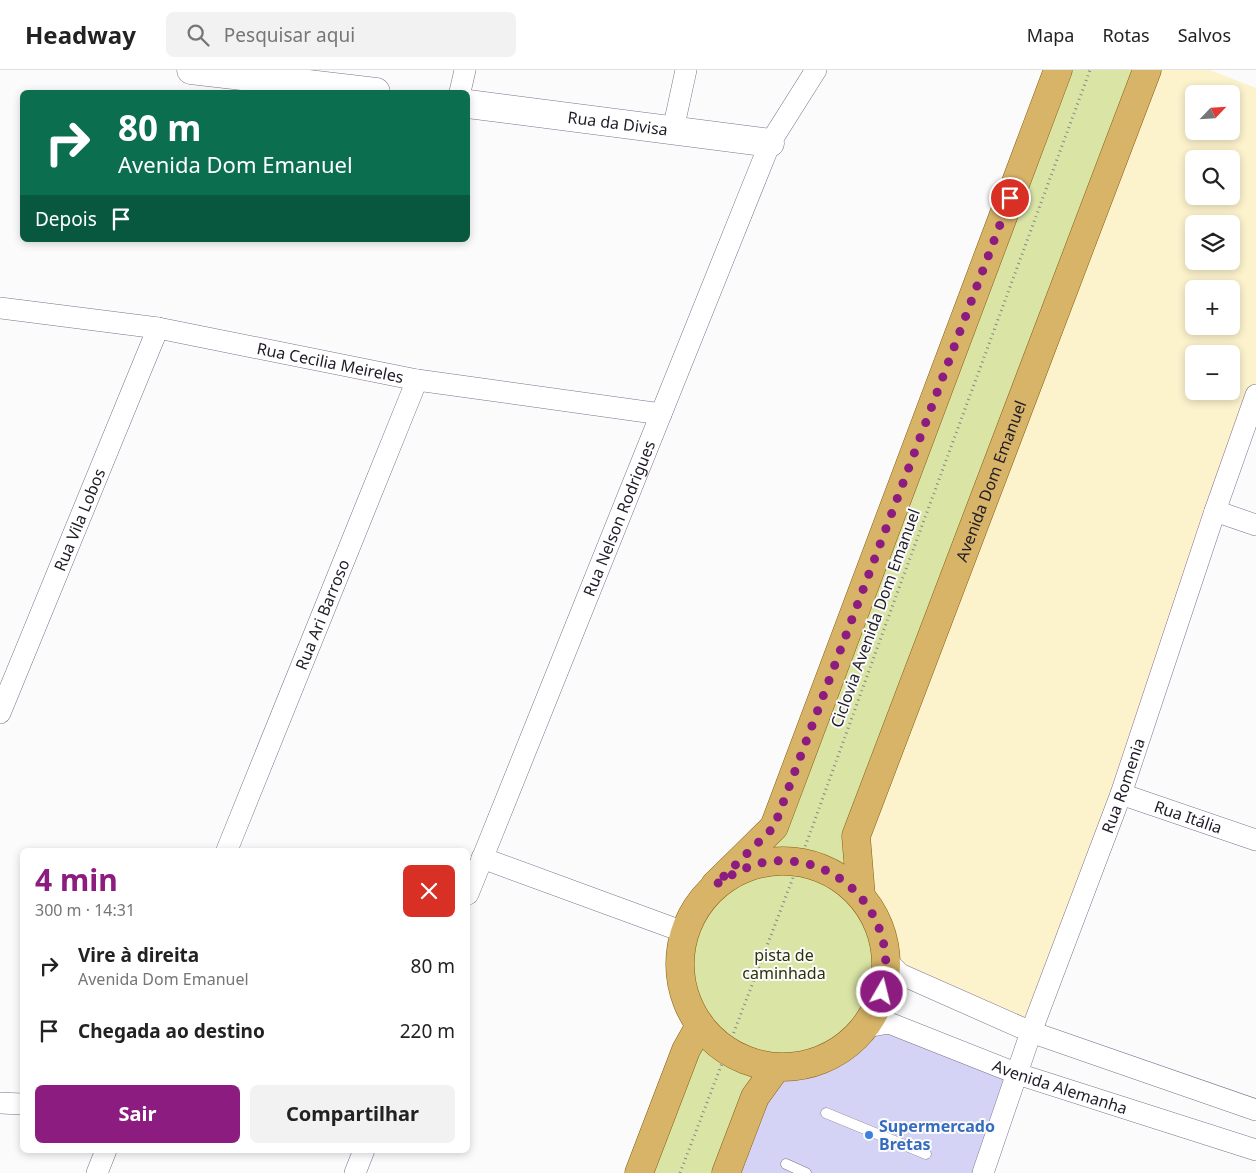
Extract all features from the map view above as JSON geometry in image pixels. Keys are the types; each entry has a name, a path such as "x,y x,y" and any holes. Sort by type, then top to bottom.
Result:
{"main road":[{"path":"715,885 743,868 774,860 806,863 836,875 861,896 878,924 886,950 887,961 885,982 880,1002 866,1027 852,1042 829,1058 804,1066 776,1068 745,1060 717,1044 700,1025 690,1008 683,989 680,956 684,932 694,911 715,885 774,827 1058,70"},
{"name":"Avenida Dom Emanuel","path":"861,896 856,836 1147,70"},
{"path":"638,1173 686,1050 700,1025"},
{"path":"726,1173 755,1097 776,1068"}],"street":[{"path":"191,70 359,90"},
{"path":"460,90 465,70"},
{"path":"673,130 686,70"},
{"name":"Rua Nelson Rodrigues","path":"470,889 770,143 816,70"},
{"name":"Rua da Divisa","path":"470,104 770,143"},
{"name":"Rua Cecilia Meireles","path":"0,308 158,328 417,380 660,414"},
{"name":"Rua Vila Lobos","path":"0,713 158,328"},
{"name":"Rua Ari Barroso","path":"228,848 417,380"},
{"name":"Rua Romenia","path":"984,1173 1031,1032 1121,794 1215,511 1256,396"},
{"path":"1215,511 1256,525"},
{"name":"Rua Itália","path":"1121,794 1256,840"},
{"path":"482,858 684,932"},
{"path":"887,961 900,974 1031,1032 1256,1110"},
{"name":"Avenida Alemanha","path":"866,1027 889,1023 1018,1074 1256,1150"},
{"path":"0,1103 20,1104"},
{"path":"97,1173 105,1153"},
{"path":"355,1173 363,1153"}],"lane":[{"path":"826,1113 926,1154"},
{"path":"786,1164 806,1173"}],"path":[{"name":"Ciclovia Avenida Dom Emanuel","path":"680,1173 799,862 1090,70"}],"green space":[{"name":"pista de caminhada","path":"1059,70 1147,70 861,896 879,925 885,944 885,982 879,1001 871,1019 859,1035 845,1048 828,1058 816,1062 776,1068 725,1173 639,1173 700,1025 683,989 681,944 694,911 715,885 774,827"}],"sand":[{"path":"1147,70 1210,70 1256,88 1256,395 1031,1032 887,961 883,936 861,896 856,836"}],"building":[{"name":"Supermercado Bretas","path":"866,1027 1018,1074 983,1173 726,1173 776,1068 804,1066 829,1058 852,1042"}],"place":[{"name":"Supermercado Bretas","path":"869,1135"}],"route":[{"path":"882,992 887,961 883,936 861,896 836,875 806,863 774,860 743,868 715,885 774,827 1010,198"}]}
